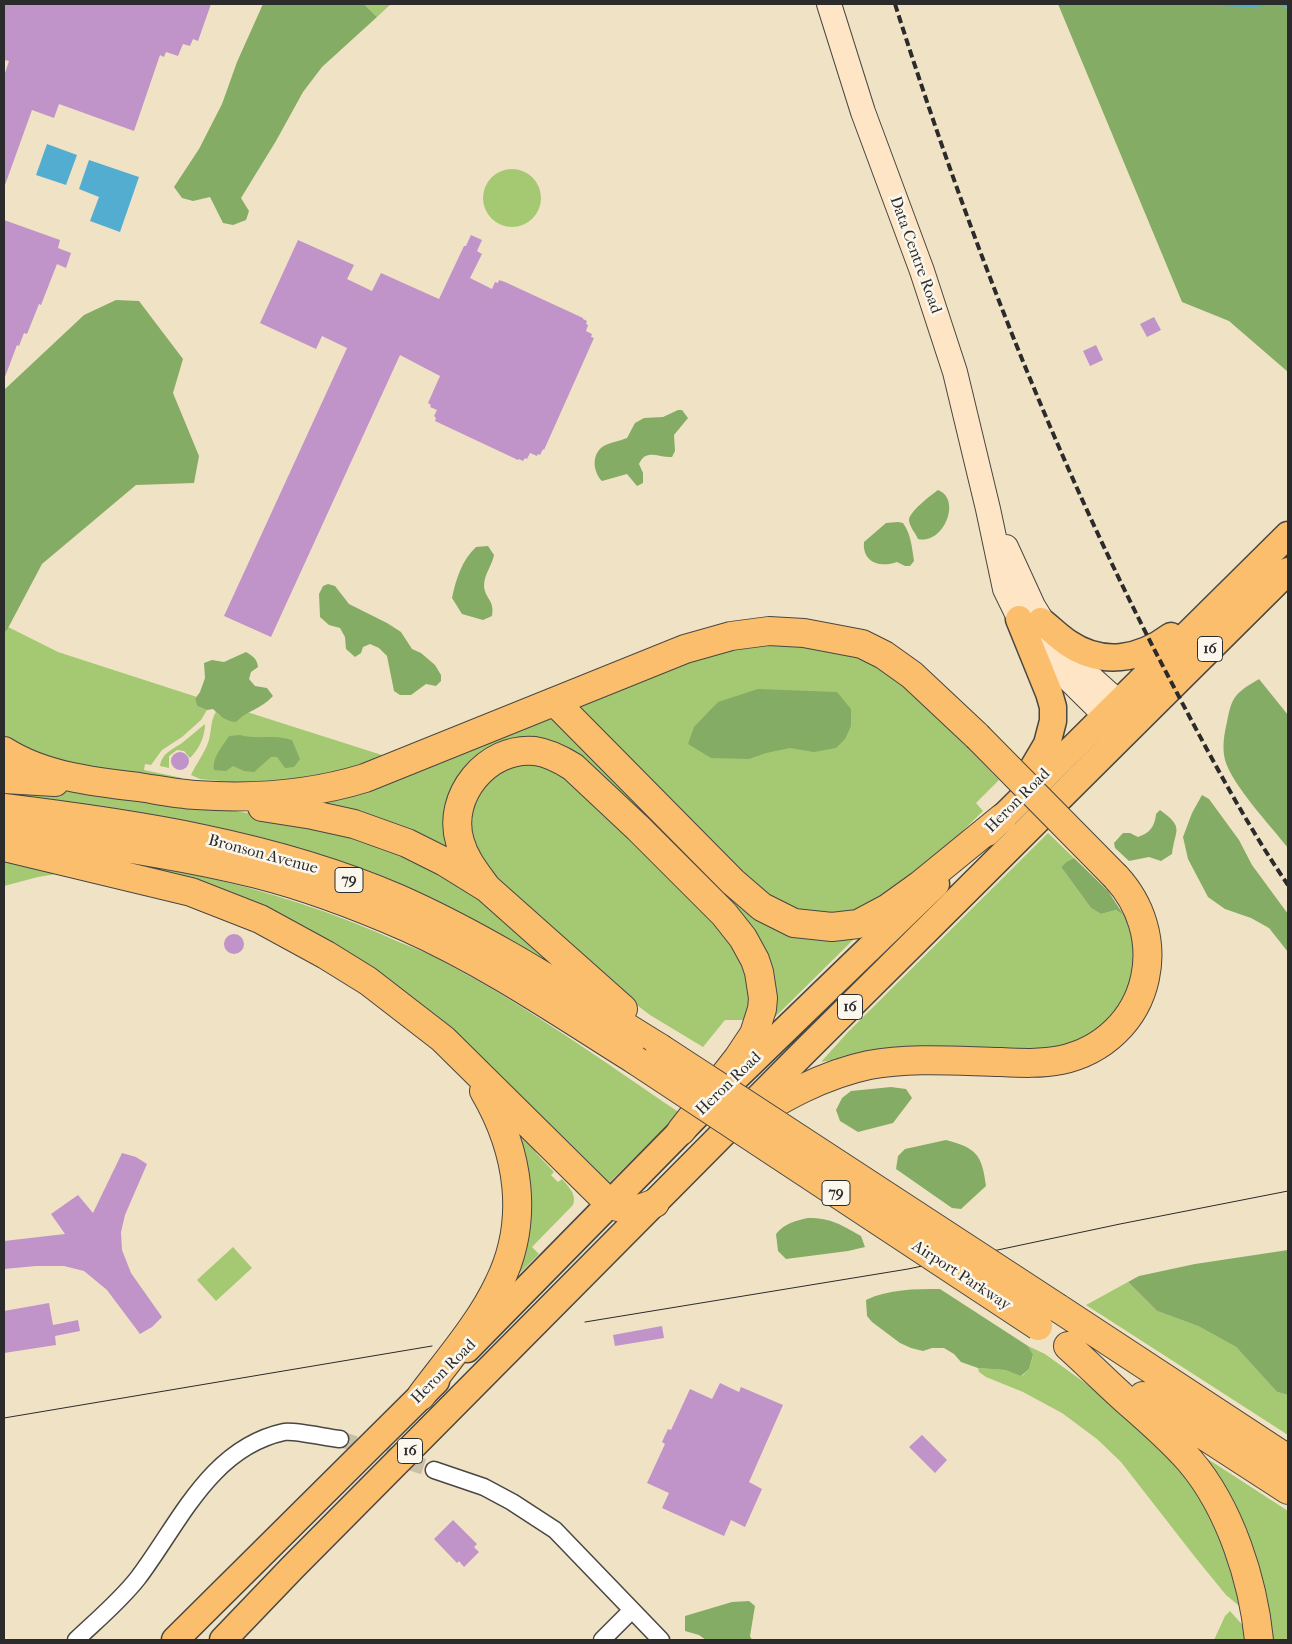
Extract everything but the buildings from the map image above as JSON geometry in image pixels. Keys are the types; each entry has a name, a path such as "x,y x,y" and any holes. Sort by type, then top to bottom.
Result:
{"highway":[{"path":"196,795 279,795 344,785 555,702 685,648 751,632 789,631 862,644 884,655 912,675 977,736 1127,889 1142,919 1148,951 1148,966 1138,1000 1130,1015 1119,1028 1106,1040 1079,1055 1047,1062 916,1060 869,1065 813,1082 729,1130"},
{"path":"555,702 732,882 762,907 794,923 832,927 858,924 874,917 920,885 1002,818"},
{"path":"4,751 49,771 111,784 196,795 313,815 373,830 429,853 487,888 645,1028 660,1048"},
{"path":"487,888 470,865 460,842 458,818 464,794 470,782 489,763 500,756 535,751 561,759 574,767 638,828 724,914 739,932 750,949 759,972 763,998 759,1021 754,1034 738,1058 681,1131"},
{"path":"4,779 111,784"},
{"name":"Bronson Avenue","path":"4,808 158,830 225,843 346,879 396,898 483,940 514,957 660,1048"},
{"name":"Bronson Avenue","path":"4,830 158,853 226,866 259,874 340,900 412,930 486,966 634,1060"},
{"path":"4,847 190,892 260,919 318,950 368,981 419,1020 466,1060 610,1204 622,1209 631,1210 640,1209 655,1203"},
{"name":"Airport Parkway","path":"660,1048 1288,1459"},
{"path":"421,1396 490,1300 506,1268 514,1240 518,1186 512,1154 493,1106 466,1060"},
{"name":"Airport Parkway","path":"634,1060 1288,1490"},
{"path":"1068,1346 1166,1436 1191,1463 1202,1479 1219,1507 1237,1546 1251,1591 1259,1640"}],"main road":[{"name":"Data Centre Road","path":"829,4 863,112 922,271 950,358 988,509 1005,589 1030,620 1044,654 1132,726"},
{"name":"Heron Road","path":"176,1640 421,1396 681,1131 903,916 1288,535"},
{"name":"Heron Road","path":"223,1640 804,1052 1288,571"},
{"path":"1030,620 1085,652 1106,658 1119,658 1146,652 1163,642 1224,597"},
{"path":"1002,818 1042,756 1053,720 1053,707 1030,620"},
{"path":"187,1640 212,1604"}],"street":[{"path":"76,1640 136,1580 190,1502 232,1455 253,1443 286,1432 340,1439"},
{"path":"434,1470 484,1487 512,1502 555,1530 661,1640"},
{"path":"602,1640 632,1610"}],"green space":[{"path":"263,4 364,4 377,17 322,67 303,92 241,198 249,211 246,220 233,225 223,223 210,197 193,201 182,198 174,187 199,149 222,104 237,62"},
{"path":"364,4 391,4 377,17"},
{"path":"1058,4 1281,4 1288,9 1288,372 1229,321 1182,302"},
{"path":"512,169 523,171 536,182 541,198 539,209 528,222 512,227 501,225 488,214 483,198 485,187 496,174"},
{"path":"116,300 139,301 183,359 173,393 199,456 194,483 136,485 42,564 7,630 4,632 4,390 84,315"},
{"path":"682,410 688,418 674,435 675,451 672,457 649,455 642,459 639,464 643,473 643,483 637,486 627,474 602,481 599,478 595,460 603,446 627,438 635,423 644,418 663,417"},
{"path":"938,490 945,495 949,502 947,520 942,529 935,535 927,539 918,539 910,525 910,517 921,504"},
{"path":"886,523 903,523 908,532 914,561 910,566 905,566 897,562 879,564 869,559 864,549 864,542"},
{"path":"488,546 494,555 485,578 484,586 493,611 492,616 483,620 462,614 452,598 463,564 471,552 476,547"},
{"path":"328,584 335,586 349,604 401,632 412,649 421,653 435,665 441,675 441,681 436,686 426,684 411,695 400,695 394,691 387,656 379,648 370,644 363,647 361,653 355,657 346,649 345,637 340,628 329,625 320,617 319,594 323,586"},
{"path":"8,627 58,652 197,697 195,699 197,706 207,710 201,720 182,737 162,750 151,765 145,764 144,770 182,778 180,782 44,762 4,742 4,632"},
{"path":"754,639 853,651 897,678 928,706 999,780 976,803 983,811 916,877 861,910 812,919 750,888 569,709 684,657"},
{"path":"246,652 254,658 258,667 251,672 249,679 255,686 267,688 273,696 236,722 223,718 213,709 207,710 197,706 195,699 200,692 205,678 204,663 212,660 224,662"},
{"path":"1259,679 1288,715 1288,848 1235,781 1224,755 1225,732 1233,700 1240,692"},
{"path":"758,689 837,692 851,709 851,726 845,739 836,748 814,752 790,748 749,759 711,758 688,744 694,727 718,702"},
{"path":"216,712 220,716 247,712 385,756 327,781 251,784 200,779 191,775 208,743"},
{"path":"544,719 556,720 738,898 856,937 767,1025 736,916 522,744 446,817 447,846 443,848 302,804"},
{"path":"205,724 201,742 190,758 184,751 177,750 169,756 169,768 160,766 165,755"},
{"path":"229,736 278,737 292,740 300,759 294,767 285,768 277,757 271,757 254,772 244,771 233,766 226,771 214,770 216,756"},
{"path":"532,761 565,772 732,937 749,963 750,1007 744,1020 725,1020 703,1047 650,1015 618,991 495,883 469,846 470,800 487,776"},
{"path":"4,786 121,796 270,816 366,835 473,889 558,968 444,906 406,888 326,857 285,844 214,826 154,815 4,794"},
{"path":"1202,795 1209,799 1239,840 1252,865 1288,914 1288,952 1269,928 1251,918 1225,909 1208,897 1188,859 1183,837 1192,813"},
{"path":"1160,810 1176,825 1172,854 1161,861 1149,857 1129,861 1115,848 1114,843 1123,833 1130,833 1138,837 1149,831 1156,814"},
{"path":"1048,833 1074,858 1061,867 1091,908 1101,914 1116,910 1123,913 1129,925 1133,950 1132,974 1118,1007 1100,1030 1082,1041 1047,1050 856,1056 821,1062 848,1032"},
{"path":"4,856 62,873 4,886"},
{"path":"1074,858 1108,891 1123,914 1116,910 1101,914 1091,908 1061,867"},
{"path":"101,859 160,868 221,881 273,895 349,921 428,954 475,979 535,1015 680,1113 609,1183 603,1184 384,980"},
{"path":"891,1087 906,1089 912,1098 893,1123 858,1132 840,1121 836,1110 842,1098 851,1091"},
{"path":"520,1135 533,1146 536,1153 554,1172 551,1175 558,1182 562,1179 567,1184 573,1194 574,1201 573,1205 532,1247 539,1254 505,1288 515,1137"},
{"path":"946,1140 964,1146 976,1154 984,1175 986,1186 961,1209 952,1208 896,1169 898,1156 905,1149"},
{"path":"808,1218 824,1219 842,1225 861,1236 865,1247 786,1259 778,1251 776,1234 779,1230 795,1221"},
{"path":"233,1247 252,1268 216,1301 197,1280"},
{"path":"1288,1250 1288,1395 1277,1392 1236,1347 1198,1326 1157,1311 1128,1282 1139,1276 1195,1264"},
{"path":"1128,1282 1157,1311 1198,1326 1236,1347 1277,1392 1288,1395 1288,1435 1086,1305"},
{"path":"940,1289 1028,1346 1033,1355 1029,1369 1021,1376 1005,1370 978,1368 961,1362 954,1354 944,1348 932,1348 923,1351 911,1348 900,1343 867,1316 866,1300 875,1296 902,1290"},
{"path":"1028,1346 1045,1354 1113,1403 1150,1434 1195,1485 1223,1543 1243,1609 1226,1595 1121,1462 1097,1439 1062,1413 1023,1392 986,1377 979,1372 978,1368 1005,1370 1022,1376 1029,1369 1033,1356"},
{"path":"1197,1452 1288,1511 1288,1640 1268,1640"},
{"path":"749,1601 755,1606 750,1636 752,1640 706,1640 699,1635 685,1631 685,1616 732,1602"},
{"path":"1230,1611 1246,1629 1248,1640 1214,1640 1225,1616"}],"water":[{"path":"47,144 77,155 66,185 36,175"},
{"path":"89,160 139,177 120,232 90,221 99,197 79,189"}],"waterway":[{"path":"1225,4 1261,4"},
{"path":"1283,4 1288,6"}],"tunnel":[{"path":"340,1439 434,1470"}],"tram line":[{"path":"585,1322 908,1269 1288,1191"},
{"path":"4,1418 432,1346"}],"railway":[{"path":"895,4 923,90 984,261 1051,429 1126,593 1167,674 1240,808 1288,885"}]}
